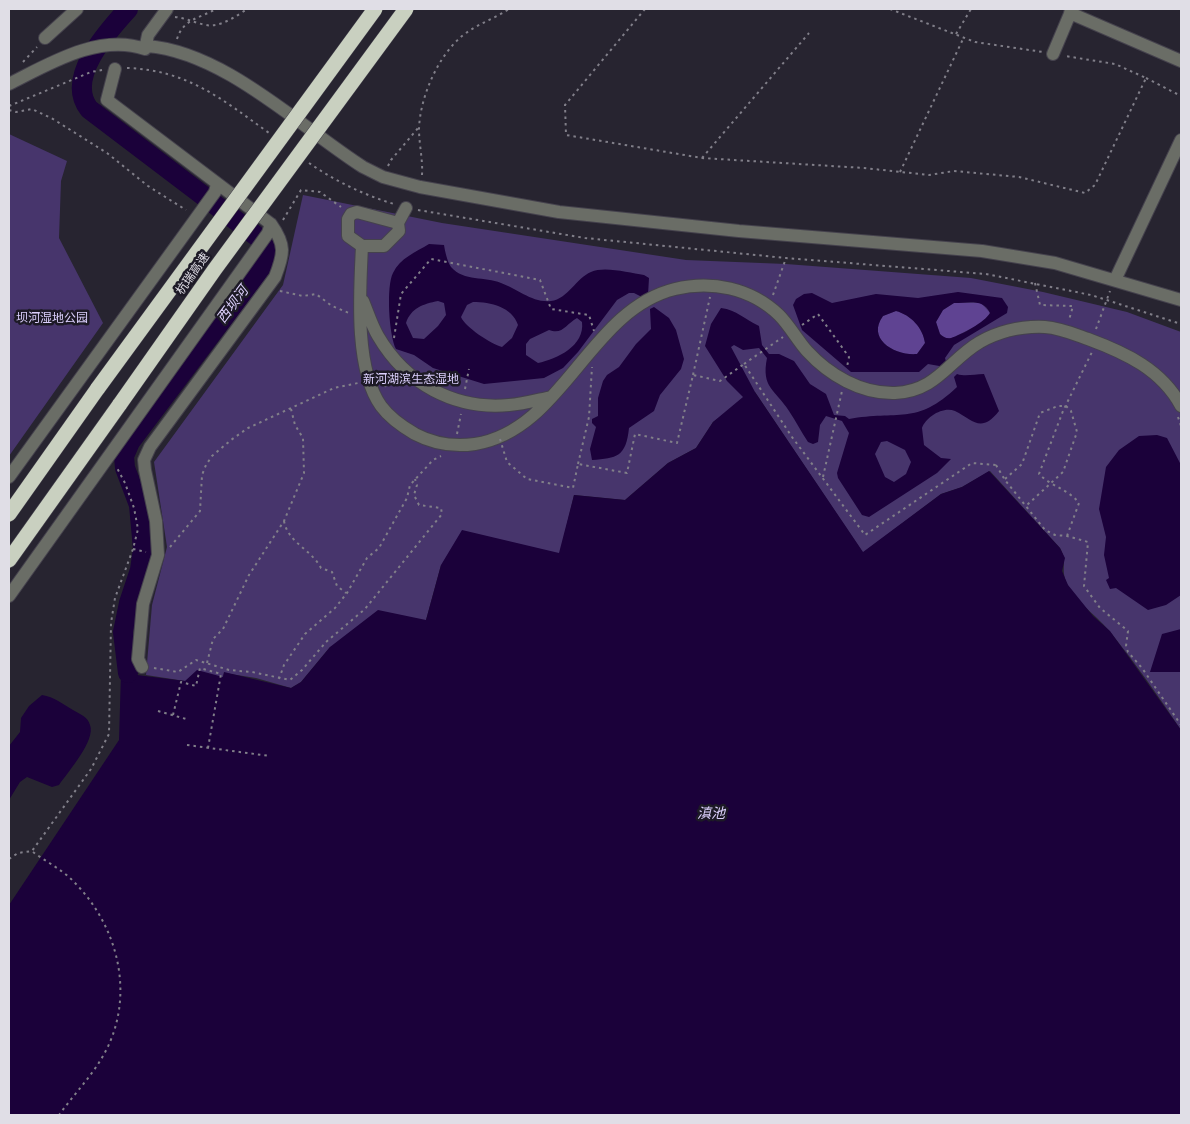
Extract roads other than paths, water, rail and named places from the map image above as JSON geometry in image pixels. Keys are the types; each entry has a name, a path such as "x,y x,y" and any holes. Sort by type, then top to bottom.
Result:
{"highway":[{"name":"杭瑞高速","path":"9,514 98,388 375,9"},
{"name":"杭瑞高速","path":"9,560 221,261 406,9"}],"street":[{"path":"45,38 77,9"},
{"path":"1053,54 1071,11 1181,60"},
{"path":"145,49 148,35 170,13"},
{"path":"9,84 74,53 123,45 145,49 147,46 173,50 196,58 250,87 363,167 383,177 420,187 559,212 643,222 982,251 1055,264 1181,300"},
{"path":"110,69 107,100 216,188 270,228 282,240 282,258 270,284 150,447 144,460 156,521 158,555 142,604 138,659 142,666"},
{"path":"1115,280 1181,140"},
{"path":"9,477 216,188"},
{"path":"398,223 392,219 357,212 351,214 348,219 348,236 362,246 384,246 399,231 398,223 406,208"},
{"path":"9,596 270,228"},
{"path":"362,246 360,294 362,342 369,380 382,407 414,433 437,443 454,446 499,444 551,397 598,343 635,308 655,296 674,289 712,285 748,294 768,307 806,350 846,386 896,393 914,390 946,372 980,342 1004,332 1024,327 1047,327 1099,338 1147,367 1165,382 1179,410"},
{"path":"360,294 377,335 391,356 423,385 463,403 510,405 551,397"}],"water":[{"path":"429,244 444,245 450,265 456,272 468,277 501,283 538,300 551,301 557,299 567,293 586,275 597,270 644,275 649,278 648,295 644,298 634,293 629,293 617,300 578,352 563,368 544,378 484,384 433,368 414,355 396,349 389,311 391,279 400,263","holes":["438,301 444,303 446,315 438,326 424,339 413,338 406,323 408,318 414,310 423,305","473,302 487,303 506,310 518,325 512,338 502,347 479,335 461,317 467,305","577,318 582,322 582,330 579,338 568,350 561,355 538,363 526,355 526,344 530,339 549,330 561,330"]},
{"path":"958,292 1002,298 1008,307 1007,313 954,345 945,358 947,365 945,367 928,364 919,372 851,372 802,330 793,305 796,299 804,294 812,293 832,303 876,294 918,298","holes":["954,303 979,303 987,308 990,313 972,328 947,338 940,334 936,322 943,310","896,311 911,319 922,332 925,343 917,354 909,354 892,349 880,339 878,332 879,324 883,316"]},
{"path":"654,307 669,318 676,330 684,359 681,369 660,395 654,411 629,428 628,438 623,450 614,457 592,460 590,449 596,427 592,423 592,419 598,416 598,398 603,381 607,375 619,367 636,344 651,329 650,309"},
{"name":"滇池","path":"721,308 736,313 759,326 762,345 769,354 779,354 794,361 810,384 826,394 834,415 845,416 849,419 918,412 943,399 957,387 954,377 957,374 984,374 999,411 993,418 982,423 972,421 950,410 940,411 931,416 922,428 924,445 941,458 951,459 937,473 869,517 862,515 838,478 837,473 849,433 842,421 826,416 820,425 818,442 813,444 808,442 789,411 770,388 766,376 767,358 759,348 743,350 734,345 731,347 755,392 863,552 941,494 962,487 989,471 1060,548 1065,558 1062,571 1068,585 1093,616 1110,631 1181,730 1181,1115 9,1115 9,905 119,740 121,673 185,681 197,670 223,677 224,672 291,688 301,682 330,647 378,610 426,620 441,565 462,530 559,553 574,495 625,500 668,463 696,448 713,422 743,397 727,381 705,346 711,324","holes":["887,441 905,450 911,462 906,474 894,482 885,477 875,454 881,442"]},
{"path":"1157,435 1167,438 1181,465 1181,595 1166,605 1148,610 1116,588 1110,589 1106,580 1109,578 1104,555 1106,537 1099,509 1106,467 1119,450 1139,436"},
{"path":"1181,629 1181,672 1150,672 1162,634"},
{"path":"42,695 51,697 86,718 91,731 89,739 80,756 59,785 52,787 27,777 20,782 9,800 9,746 20,732 21,718 29,706"}],"waterway":[{"name":"西坝河","path":"128,9 100,43 85,70 82,84 83,97 89,109 259,238 266,249 264,264 130,442 124,456 125,468 139,505 143,549 140,570 129,603 123,632 128,673"}],"park label":[{"name":"坝河湿地公园","path":"52,319"},
{"name":"新河湖滨生态湿地","path":"411,380"}]}
